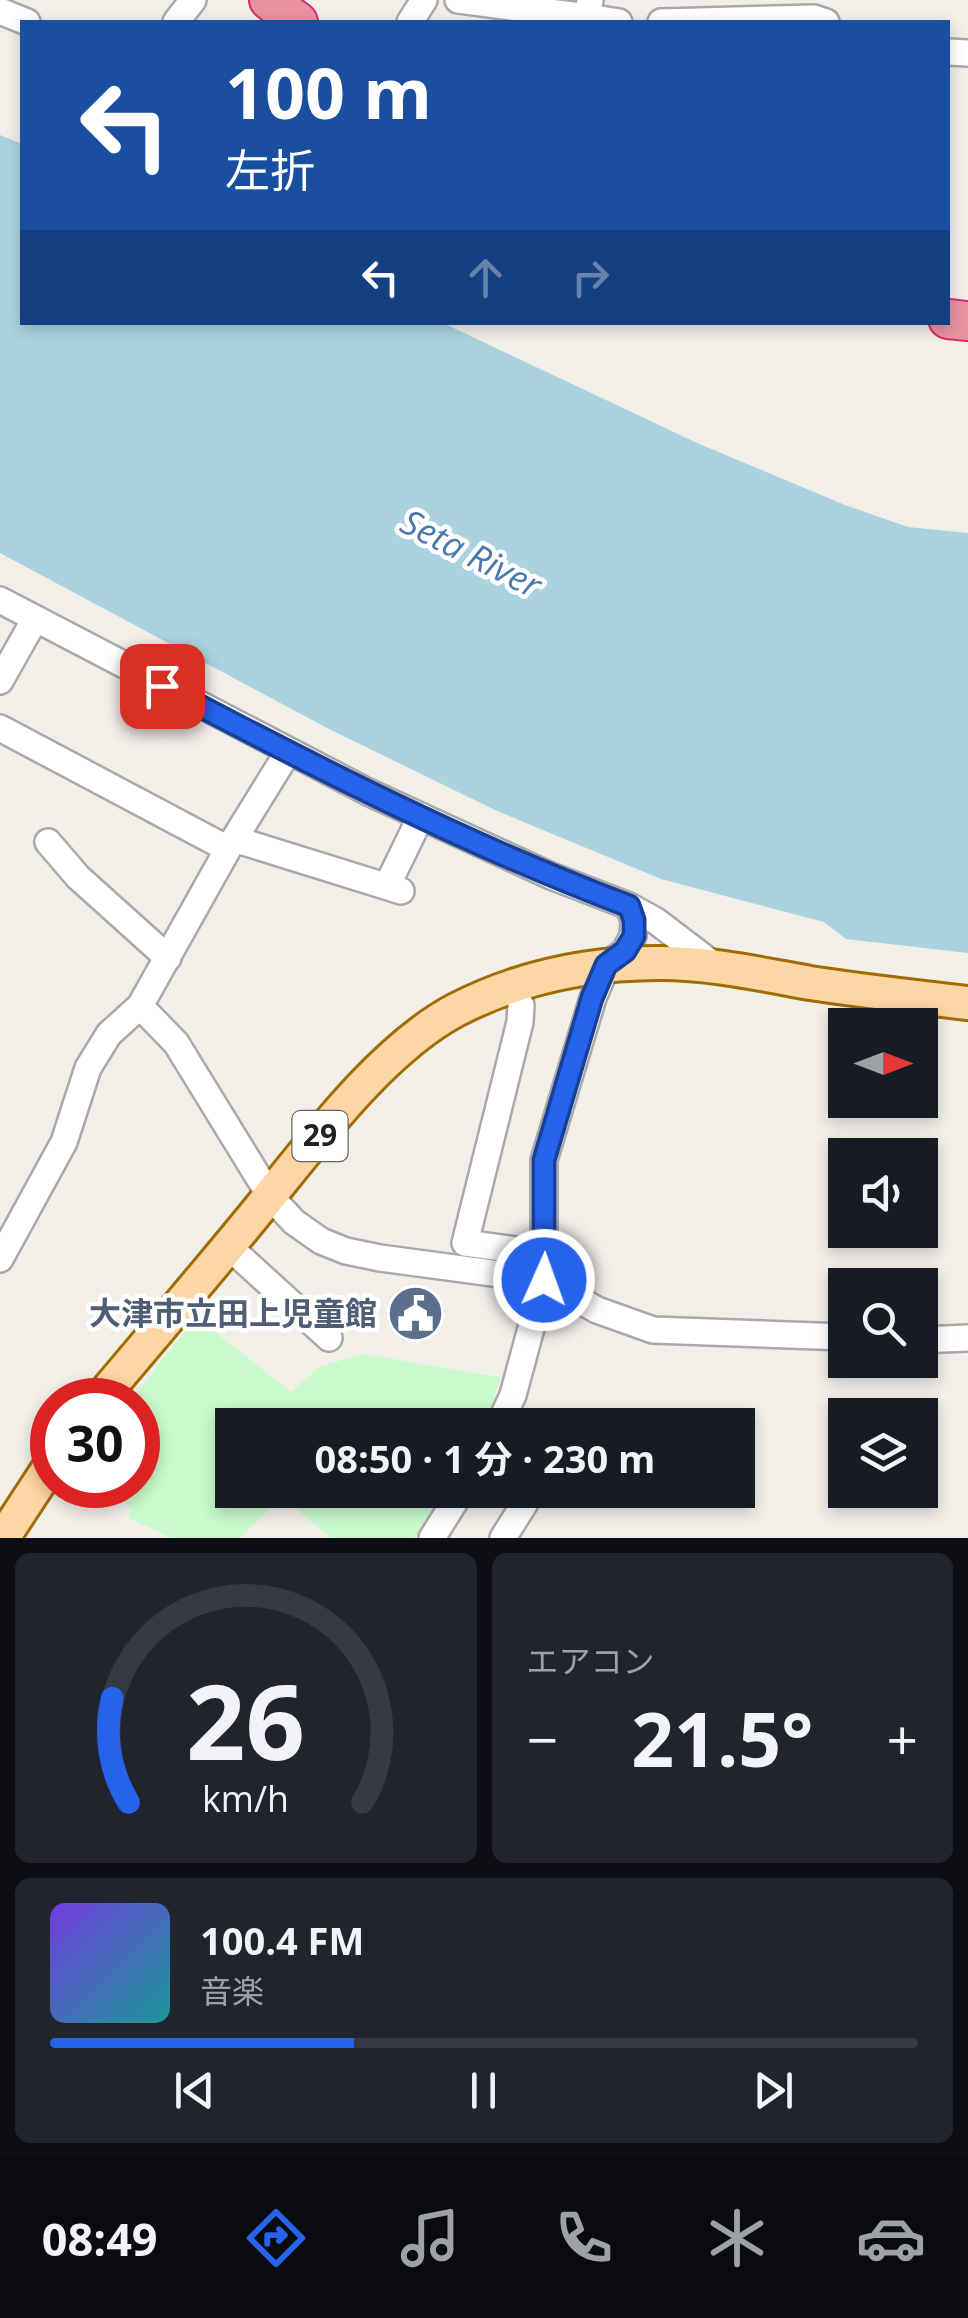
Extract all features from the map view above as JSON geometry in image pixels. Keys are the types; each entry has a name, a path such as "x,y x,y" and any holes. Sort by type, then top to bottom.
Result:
{"highway":[{"path":"269,0 295,20"}],"main road":[{"name":"29","path":"118,1378 377,1073 412,1040 453,1011 525,981 606,965 715,966 968,1003"},
{"path":"4,1538 30,1497"}],"street":[{"path":"178,20 193,0"},
{"path":"458,0 589,8 614,20"},
{"path":"737,20 820,20"},
{"path":"0,600 288,752 551,876 629,906 656,921 715,966"},
{"path":"0,681 35,619"},
{"path":"0,728 231,844 394,888 422,816"},
{"path":"0,1259 64,1142 88,1068 109,1034 140,1006 288,752"},
{"path":"48,842 78,878 168,958"},
{"path":"511,1408 544,1267 544,1160 592,998 606,965 625,951 634,936 629,906"},
{"path":"520,1005 520,1022 465,1244 544,1267 597,1310 653,1330 828,1336"},
{"path":"140,1006 176,1043 270,1196 294,1222 320,1240 346,1251 380,1258 544,1267"},
{"path":"228,1246 330,1338"},
{"path":"938,1341 968,1338"},
{"path":"432,1538 451,1508"},
{"path":"503,1538 522,1508"}],"green space":[{"path":"196,1317 291,1392 321,1366 364,1354 500,1377 491,1408 215,1408 215,1508 271,1508 240,1538 172,1538 128,1518 130,1508 160,1508 160,1378 148,1378"},
{"path":"295,1508 433,1508 415,1538 331,1538"}],"water":[{"name":"Seta River","path":"0,135 20,143 20,325 447,325 697,443 845,505 908,527 968,533 968,953 846,939 824,922 661,879 495,810 329,729 0,553"}],"place":[{"name":"大津市立田上児童館","path":"416,1314"}],"route":[{"path":"162,686 368,792 551,876 629,906 634,936 625,951 606,965 592,998 544,1160 544,1280"}]}
